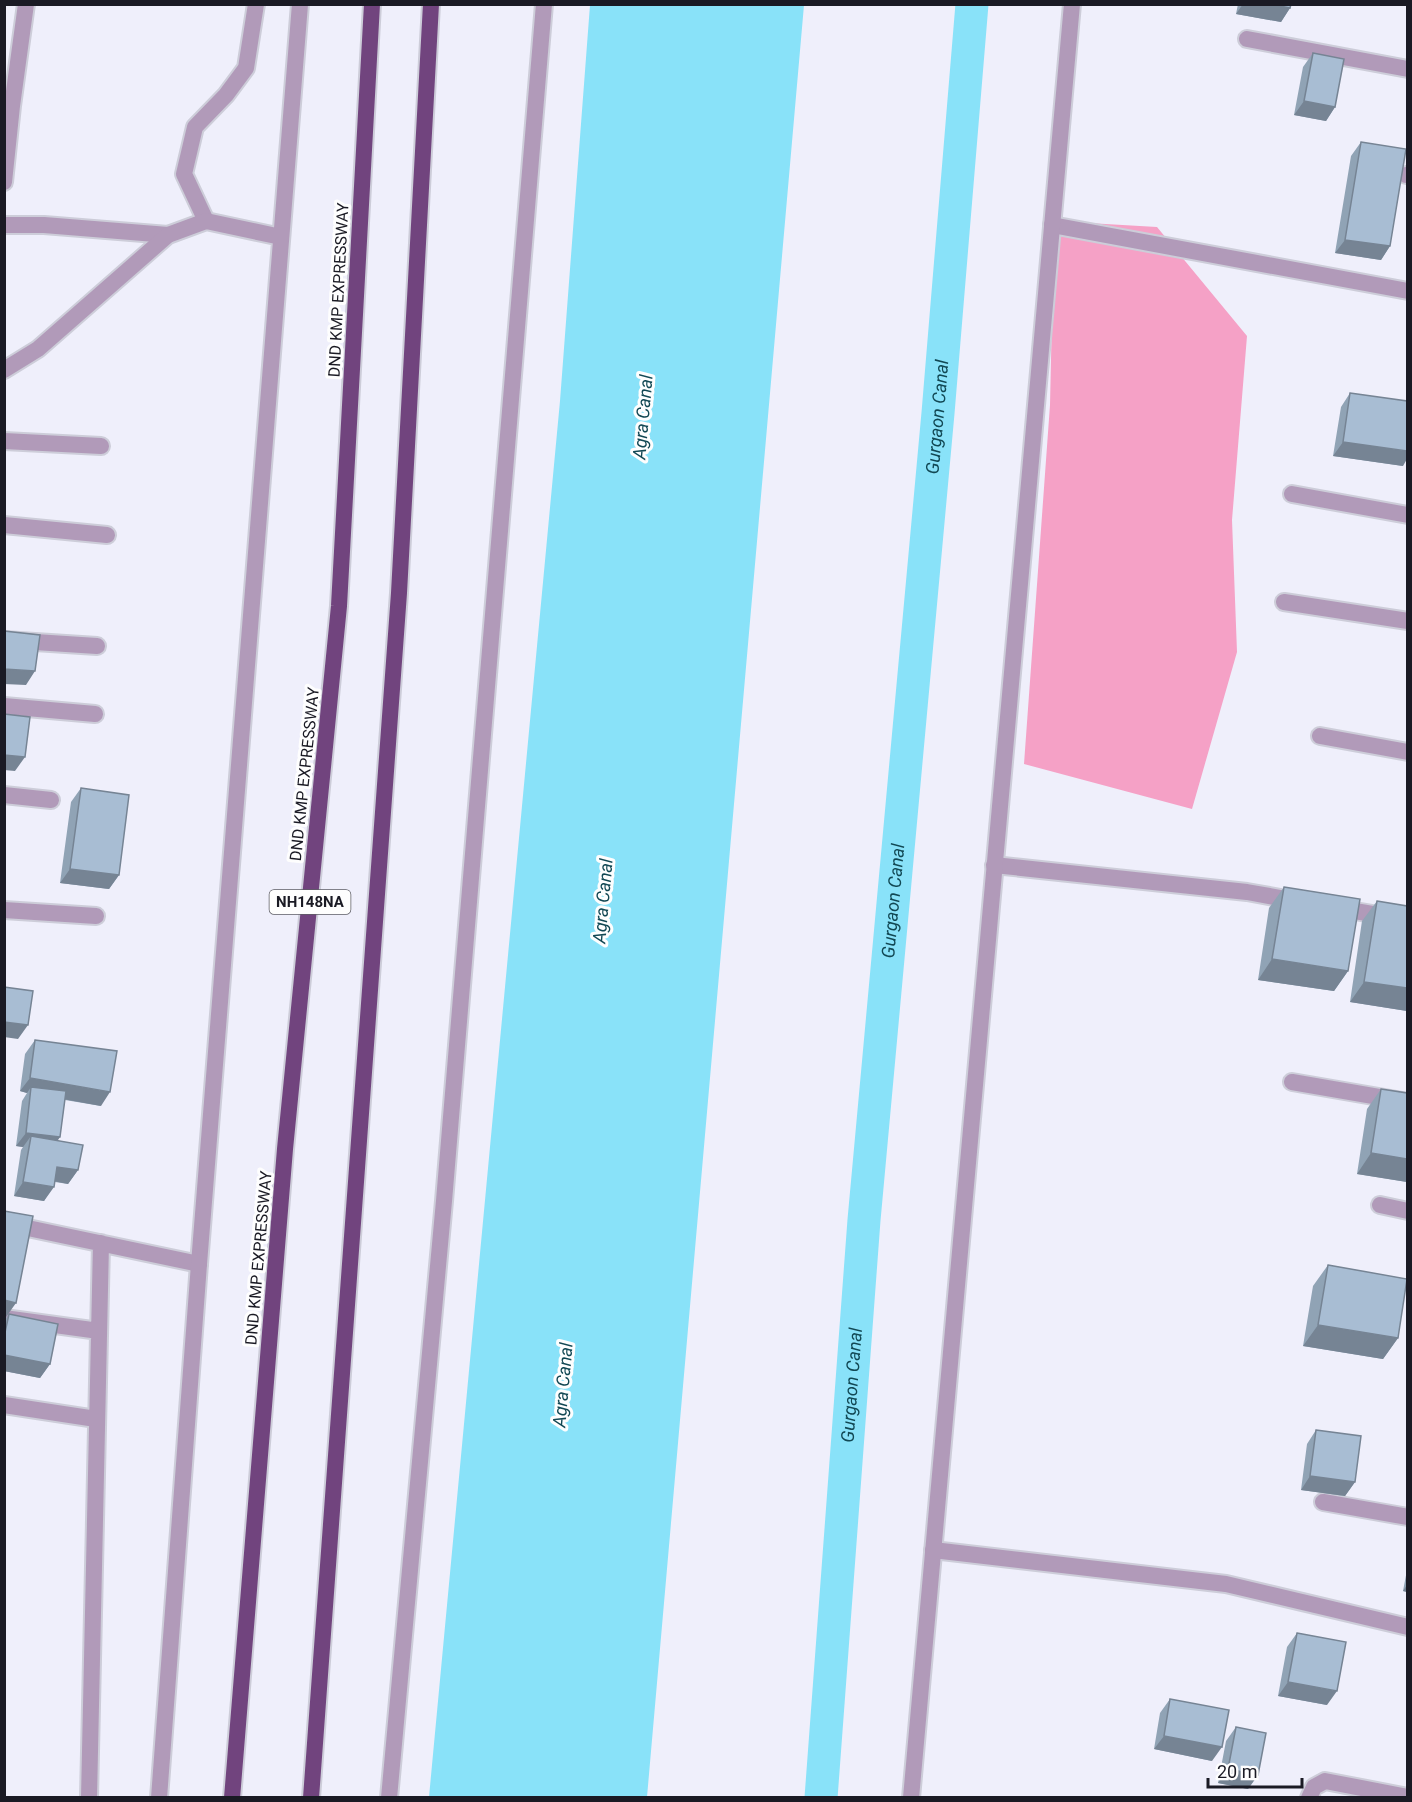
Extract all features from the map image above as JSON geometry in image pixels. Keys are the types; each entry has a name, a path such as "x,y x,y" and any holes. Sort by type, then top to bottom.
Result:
{"highway":[{"name":"DND KMP EXPRESSWAY","path":"232,1797 285,1149 339,606 372,4"},
{"path":"311,1797 399,593 431,4"}],"street":[{"path":"4,182 26,4"},
{"path":"206,221 184,174 195,128 226,95 246,68 256,4"},
{"path":"159,1797 199,1264 300,4"},
{"path":"389,1797 445,1189 544,4"},
{"path":"911,1797 1072,4"},
{"path":"1247,39 1407,69"},
{"path":"4,370 38,349 168,235 206,221 281,237"},
{"path":"4,225 44,225 168,235"},
{"path":"1052,225 1407,291"},
{"path":"4,441 100,446"},
{"path":"1292,494 1407,515"},
{"path":"4,525 107,535"},
{"path":"1284,602 1407,621"},
{"path":"4,640 97,646"},
{"path":"4,706 95,714"},
{"path":"1320,736 1407,752"},
{"path":"4,795 51,800"},
{"path":"994,865 1247,892 1407,920"},
{"path":"4,910 96,916"},
{"path":"1292,1082 1407,1102"},
{"path":"1380,1205 1407,1211"},
{"path":"4,1223 199,1264"},
{"path":"89,1797 101,1243"},
{"path":"4,1318 99,1332"},
{"path":"4,1405 96,1419"},
{"path":"1323,1502 1407,1517"},
{"path":"933,1550 1226,1584 1407,1627"},
{"path":"1310,1797 1314,1787 1325,1781 1407,1797"}],"shaded area":[{"path":"1054,221 1157,227 1247,336 1232,520 1237,652 1192,809 1024,764 1050,405"}],"water":[{"name":"Agra Canal","path":"590,5 804,5 647,1797 429,1797 560,401"}],"building":[{"path":"1270,4 1291,4 1290,8"},
{"path":"1313,53 1344,59 1335,107 1304,101"},
{"path":"1361,142 1406,149 1390,246 1345,240"},
{"path":"1350,393 1407,401 1407,451 1343,442"},
{"path":"4,631 40,635 35,671 4,669"},
{"path":"4,714 30,717 25,757 4,755"},
{"path":"81,788 129,795 119,875 70,869"},
{"path":"1284,887 1360,899 1348,971 1272,959"},
{"path":"1377,901 1407,906 1407,988 1364,982"},
{"path":"4,987 33,991 28,1025 4,1022"},
{"path":"35,1040 117,1051 110,1092 30,1078"},
{"path":"31,1087 66,1091 60,1137 26,1133"},
{"path":"1381,1089 1407,1093 1407,1159 1371,1153"},
{"path":"31,1136 83,1145 78,1170 57,1167 54,1187 23,1182"},
{"path":"4,1211 33,1216 16,1303 4,1300"},
{"path":"1328,1265 1407,1279 1398,1338 1318,1325"},
{"path":"9,1314 58,1324 50,1364 4,1355 4,1337"},
{"path":"1316,1430 1361,1436 1355,1482 1310,1476"},
{"path":"1297,1633 1346,1642 1337,1691 1288,1682"},
{"path":"1170,1699 1229,1710 1222,1747 1164,1736"},
{"path":"1236,1727 1266,1733 1258,1775 1228,1769"}],"waterway":[{"name":"Gurgaon Canal","path":"821,1798 864,1220 938,413 972,4"}]}
